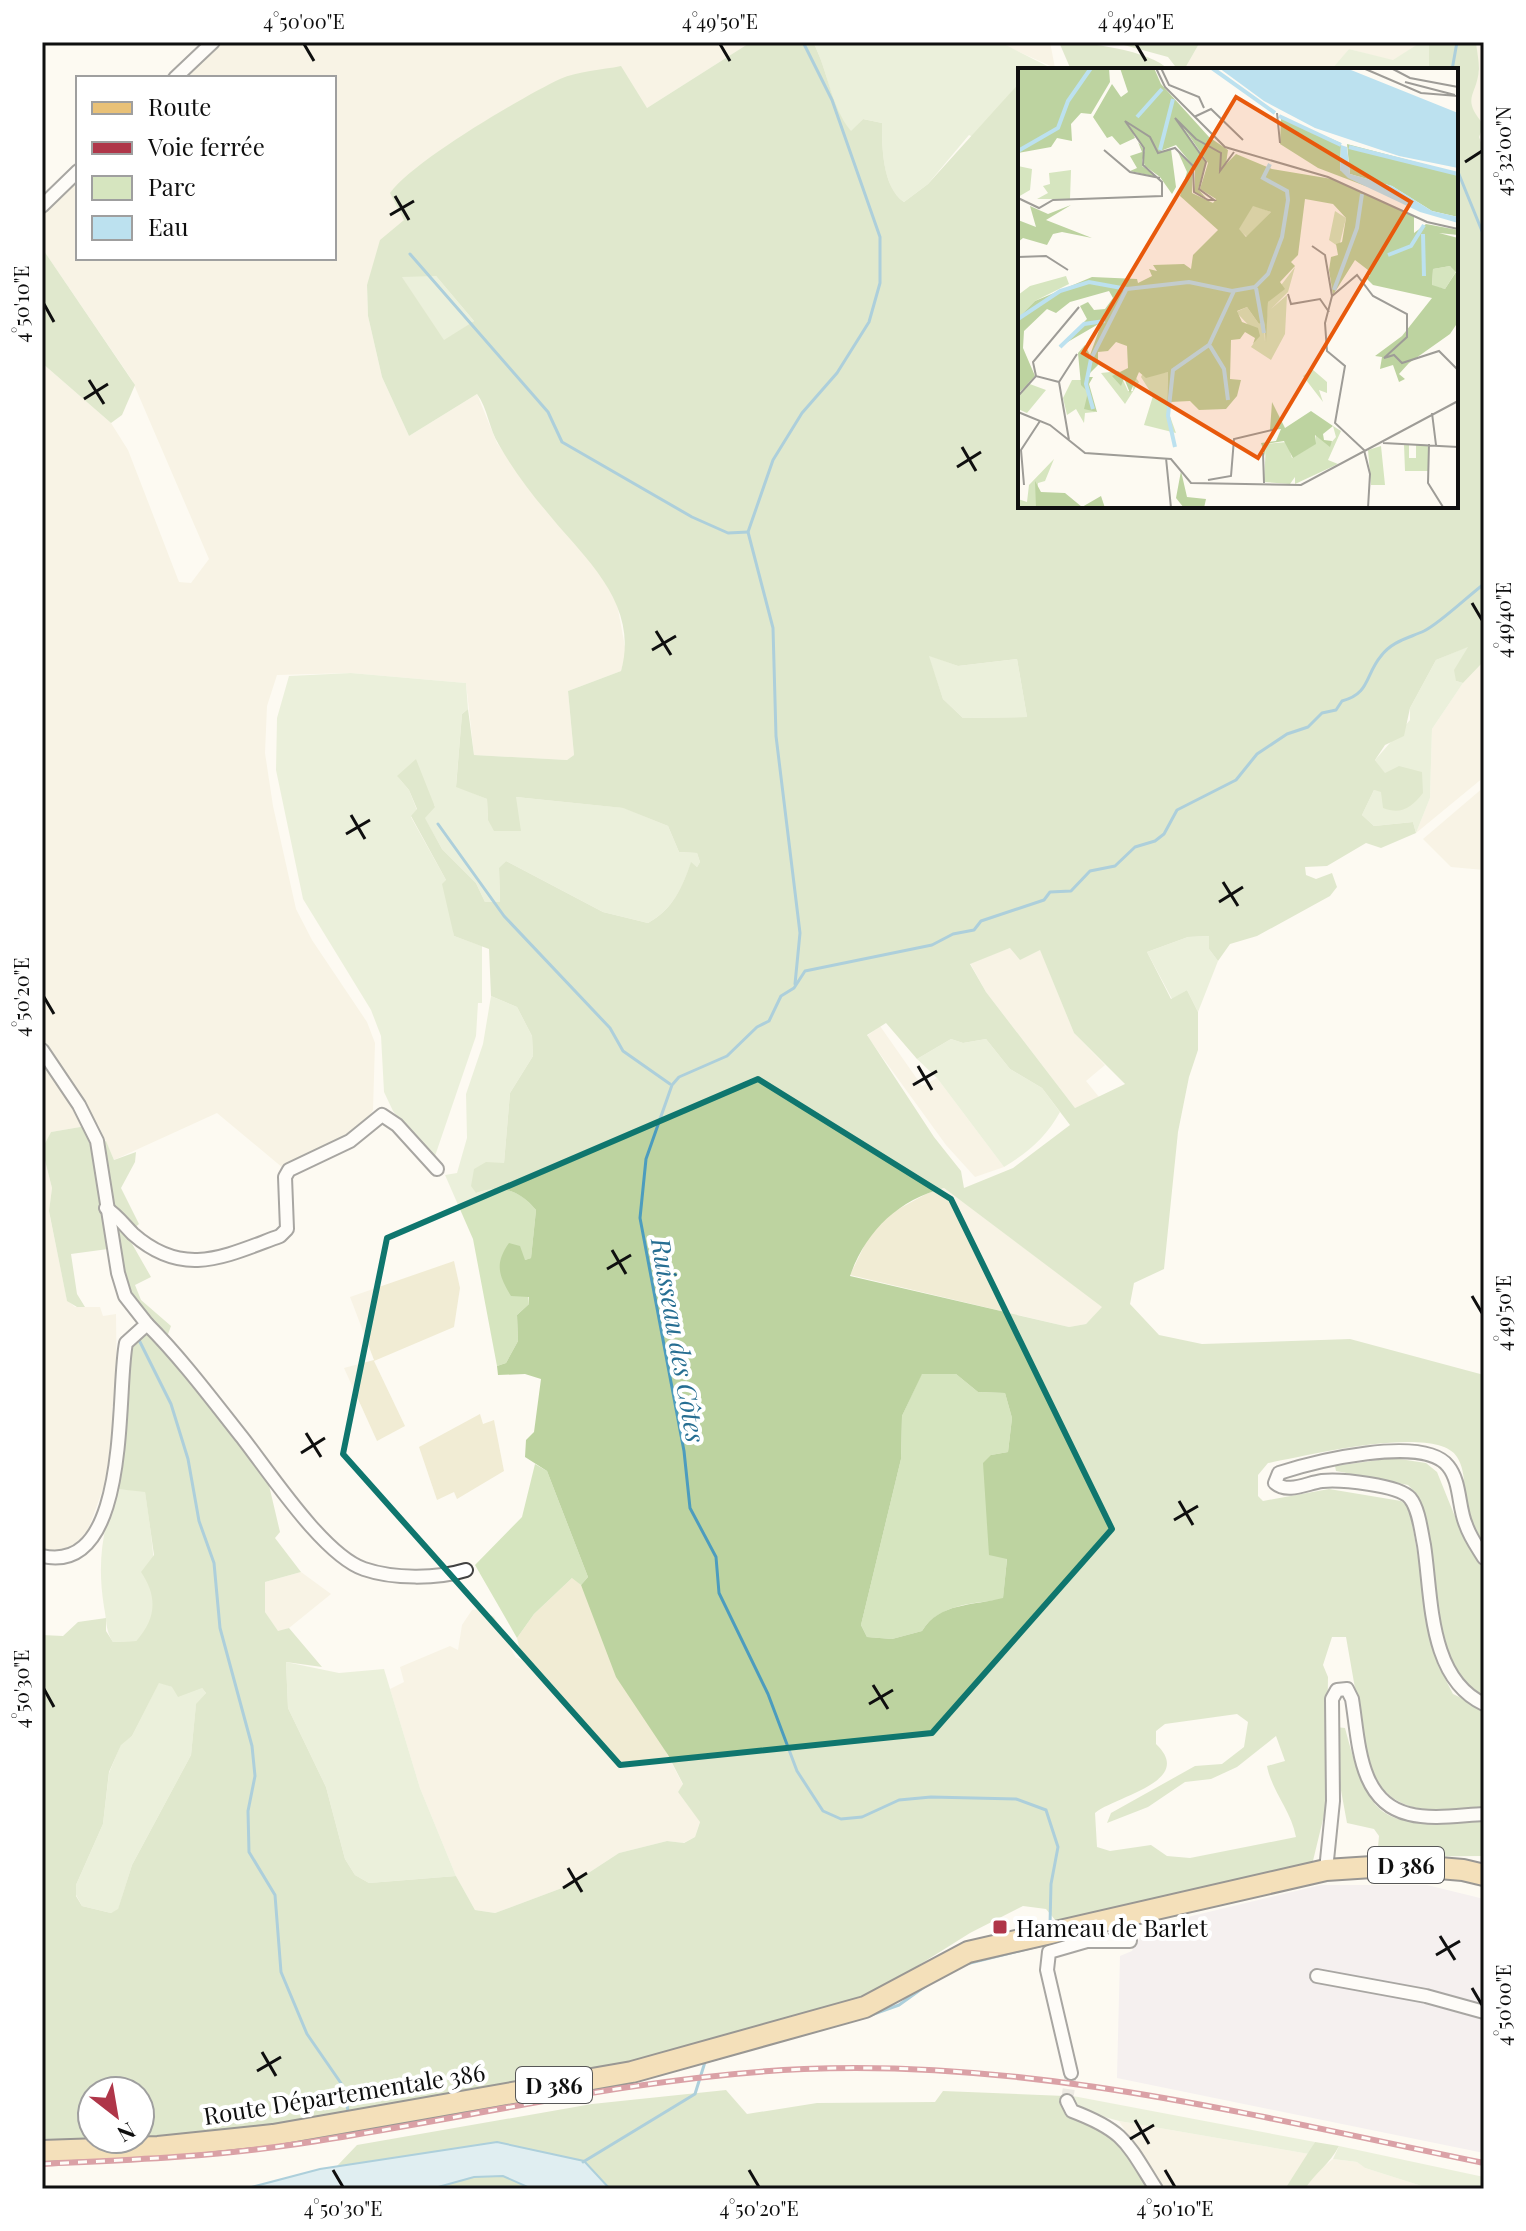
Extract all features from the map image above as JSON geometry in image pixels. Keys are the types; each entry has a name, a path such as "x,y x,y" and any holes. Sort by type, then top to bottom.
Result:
{"main road":[{"name":"Route Départementale 386","path":"42,2151 158,2147 273,2135 632,2072 865,2007 968,1952 1326,1870 1403,1865 1484,1875"}],"street":[{"path":"177,76 213,42"},
{"path":"42,206 76,173"},
{"path":"42,1050 94,1132 125,1296 147,1324 303,1515 346,1558 363,1569 390,1572 447,1576 466,1570"},
{"path":"106,1208 134,1234 159,1251 192,1263 214,1260 280,1236 287,1229 285,1177 289,1170 350,1141 382,1115 397,1125 437,1169"},
{"path":"42,1556 66,1556 80,1549 104,1511 118,1460 126,1343 147,1324"},
{"path":"1484,1558 1466,1526 1447,1465 1434,1455 1383,1450 1311,1462 1279,1473 1275,1483 1290,1488 1324,1481 1374,1486 1399,1489 1412,1499 1421,1527 1440,1648 1457,1684 1484,1704"},
{"path":"1326,1870 1333,1801 1332,1699 1337,1690 1347,1689 1352,1699 1365,1773 1372,1789 1390,1806 1409,1814 1484,1814"},
{"path":"1071,2073 1047,1970 1049,1952 1087,1941 1130,1941 1126,1914"},
{"path":"1317,1976 1426,1996 1484,2012"},
{"path":"1067,2101 1072,2111 1110,2126 1119,2134 1156,2189"}],"highlighted area":[{"path":"758,1079 951,1199 1112,1529 932,1733 620,1765 343,1454 387,1238"}],"shaded area":[{"path":"220,42 751,42 647,108 404,220 367,285 368,316 382,377 409,436 477,394 497,443 545,510 595,565 617,604 626,652 621,671 568,691 574,755 567,760 474,755 466,683 351,673 277,675 267,706 265,753 273,806 296,909 312,940 367,1022 375,1043 373,1110 365,1123 347,1137 283,1168 217,1113 114,1160 98,1124 51,1132 42,1150 42,363 111,423 128,450 179,582 191,583 209,559 132,380 42,248 42,213 76,180 76,260 336,260 336,76 184,76"},
{"path":"1000,42 1050,42 1055,68 1006,46"},
{"path":"1200,42 1421,42 1393,61 1349,49 1335,68 1185,68"},
{"path":"1476,42 1484,42 1484,150 1479,137 1483,125 1471,110 1470,96 1479,71"},
{"path":"1484,661 1484,777 1416,833 1430,798 1432,729 1463,683"},
{"path":"1484,787 1484,870 1451,867 1423,839"},
{"path":"1010,948 1040,949 1074,1033 1105,1065 1086,1081 1099,1097 1075,1108 986,992 970,963"},
{"path":"880,1026 922,1086 937,1078 1004,1167 975,1177 946,1145 867,1036"},
{"path":"42,1150 52,1188 49,1212 67,1300 75,1307 100,1307 103,1316 116,1314 117,1406 112,1406 114,1438 108,1475 88,1530 72,1548 56,1553 42,1551"},
{"path":"944,1188 1103,1307 1086,1324 1069,1327 850,1275 871,1232 893,1212"},
{"path":"454,1261 460,1288 454,1327 374,1361 405,1426 377,1441 344,1368 374,1360 350,1297"},
{"path":"480,1414 483,1424 494,1420 504,1471 457,1499 454,1492 437,1500 419,1447"},
{"path":"301,1572 331,1594 289,1628 278,1632 265,1612 265,1582"},
{"path":"573,1577 581,1585 683,1785 678,1792 700,1821 695,1837 683,1843 667,1841 619,1853 570,1885 495,1913 475,1910 456,1876 420,1788 390,1689 404,1682 400,1667 450,1646 458,1650 462,1625 472,1610 481,1609 494,1617 516,1658 522,1659 517,1638 534,1614"},
{"path":"1321,1885 1427,1885 1484,1899 1484,2153 1117,2078 1120,1956 1132,1951 1146,1927"},
{"path":"1119,2121 1309,2154 1285,2189 1162,2189"},
{"path":"1333,2159 1357,2162 1365,2168 1431,2189 1305,2189 1312,2176"}],"green space":[{"path":"751,42 813,42 834,100 851,131 863,119 882,123 887,176 891,187 904,202 928,184 1018,84 1018,508 1458,508 1458,68 1429,68 1429,42 1476,42 1479,69 1471,102 1484,125 1479,137 1484,150 1484,661 1463,683 1456,681 1454,670 1468,647 1436,660 1410,708 1404,736 1385,745 1375,760 1385,773 1399,766 1422,772 1423,793 1410,806 1395,811 1383,808 1381,792 1374,790 1362,815 1374,826 1413,822 1416,833 1381,848 1366,843 1327,866 1305,867 1306,875 1316,879 1332,873 1337,887 1330,896 1257,936 1230,944 1218,961 1209,949 1209,936 1188,937 1147,952 1171,999 1187,990 1198,1012 1198,1050 1178,1132 1164,1269 1134,1283 1130,1304 1159,1335 1202,1344 1350,1339 1484,1375 1484,1543 1469,1517 1463,1471 1457,1457 1444,1447 1397,1442 1268,1463 1258,1475 1258,1496 1263,1501 1329,1489 1401,1501 1409,1507 1437,1663 1453,1694 1484,1709 1484,1809 1417,1808 1390,1796 1379,1784 1369,1768 1346,1637 1332,1637 1323,1665 1328,1677 1326,1807 1312,1865 1056,1921 1046,1909 1023,1906 970,1933 876,1992 664,2053 597,2069 271,2124 156,2136 156,2075 76,2075 76,2141 42,2142 42,1635 63,1636 78,1622 106,1618 106,1631 113,1642 136,1641 151,1616 150,1590 141,1572 154,1555 145,1492 117,1489 128,1408 130,1350 135,1338 143,1332 159,1343 268,1481 280,1532 275,1538 301,1572 265,1582 265,1612 278,1631 289,1628 322,1667 286,1662 288,1708 326,1787 345,1859 355,1875 369,1883 456,1876 475,1910 495,1913 570,1885 619,1853 667,1841 684,1843 695,1837 700,1822 678,1792 683,1784 668,1755 616,1677 581,1585 588,1577 547,1471 525,1457 526,1440 534,1432 541,1379 525,1374 498,1375 497,1366 506,1363 518,1341 517,1315 529,1304 529,1297 511,1296 501,1276 501,1257 509,1243 520,1246 525,1260 531,1258 536,1210 516,1193 494,1189 476,1193 471,1186 474,1169 486,1162 504,1163 510,1093 533,1056 532,1036 517,1007 491,996 489,949 454,936 442,884 446,880 411,816 417,809 409,790 397,776 416,759 435,807 425,818 442,849 476,883 485,902 500,902 499,868 506,861 603,912 648,923 676,897 691,862 697,867 700,862 697,853 679,852 668,826 623,808 516,797 521,831 494,831 488,820 487,799 456,787 462,714 468,709 474,755 567,760 574,755 568,691 621,671 625,647 623,624 605,583 509,462 477,394 409,436 382,377 368,316 367,285 380,240 404,220 390,193 421,164 469,131 560,79 621,66 647,108","holes":["436,276 474,321 444,340 402,277","929,656 958,666 1017,659 1027,717 963,718 943,699","1010,948 1020,960 1040,950 1074,1033 1125,1084 1075,1108 986,992 970,964","886,1023 917,1059 951,1039 963,1043 986,1039 1010,1069 1042,1088 1070,1125 1013,1168 964,1188 961,1171 934,1137 867,1035","944,1188 1102,1307 1086,1324 1069,1327 850,1276 865,1245 886,1220 912,1200","922,1374 956,1374 978,1392 1005,1393 1012,1418 1008,1452 991,1455 983,1463 989,1555 1007,1559 1003,1598 948,1610 929,1622 922,1631 892,1639 867,1637 861,1625 901,1459 902,1416","159,1683 172,1687 178,1697 202,1688 206,1693 196,1704 191,1755 132,1865 118,1909 111,1913 82,1906 76,1896 76,1885 103,1824 109,1772 121,1745 132,1736","1237,1714 1248,1722 1244,1747 1222,1764 1195,1766 1111,1813 1107,1823 1148,1807 1185,1782 1211,1779 1237,1767 1276,1736 1285,1761 1267,1766 1296,1837 1190,1858 1167,1856 1151,1845 1110,1851 1097,1847 1095,1813 1148,1786 1160,1778 1166,1768 1166,1757 1156,1744 1156,1731 1165,1724"]},
{"path":"813,42 1000,42 1051,68 1018,68 1018,84 973,137 969,135 928,184 904,202 887,177 882,123 863,119 851,132 839,112"},
{"path":"1059,42 1133,52 1166,68 1070,68"},
{"path":"1113,42 1200,42 1185,68 1176,68 1168,57"},
{"path":"1421,42 1429,42 1429,68 1333,68 1349,49 1393,60"},
{"path":"42,248 135,385 122,415 111,423 42,363"},
{"path":"401,276 436,276 474,321 444,341"},
{"path":"1469,646 1456,681 1463,683 1432,729 1430,798 1416,833 1413,822 1374,826 1362,815 1374,790 1381,791 1385,774 1375,760 1410,720 1410,708 1436,660"},
{"path":"928,655 958,666 1017,659 1027,717 963,718 943,699"},
{"path":"351,673 466,683 468,709 462,714 456,786 487,799 488,820 516,797 624,808 668,826 679,852 697,853 700,862 697,867 691,863 676,897 648,923 603,912 506,861 499,869 500,902 485,902 476,883 442,849 424,817 435,806 397,776 409,790 417,810 411,817 446,880 454,936 482,946 482,1003 478,1003 476,1036 435,1156 431,1158 393,1111 384,1092 381,1036 371,1010 303,899 276,770 277,718 289,676"},
{"path":"1210,936 1209,949 1218,961 1198,1012 1187,990 1172,999 1147,952 1188,937"},
{"path":"491,996 517,1007 532,1036 533,1056 510,1093 504,1163 476,1193 502,1189 517,1193 536,1210 531,1258 525,1260 529,1304 517,1315 518,1341 506,1363 497,1366 473,1239 445,1175 457,1173 467,1138 466,1094 483,1044"},
{"path":"951,1039 963,1043 986,1039 1010,1069 1042,1088 1060,1112 1036,1143 1004,1167 937,1078 917,1059"},
{"path":"86,1126 93,1141 108,1249 71,1254 77,1294 85,1307 77,1307 67,1301 49,1211 52,1188 42,1149 51,1132"},
{"path":"106,1141 114,1160 136,1152 135,1162 121,1188 139,1224 133,1229 110,1205 102,1143"},
{"path":"112,1218 127,1235 151,1277 135,1285 141,1300 171,1326 167,1337 128,1292"},
{"path":"922,1373 956,1374 978,1392 1005,1393 1012,1418 1008,1452 991,1455 1007,1558 1003,1599 948,1610 929,1622 922,1631 892,1639 867,1637 861,1625 901,1459 902,1416"},
{"path":"1393,1458 1426,1463 1437,1472 1458,1524 1484,1570 1484,1699 1463,1680 1441,1632 1424,1519 1416,1493 1408,1485 1336,1471 1335,1466"},
{"path":"535,1464 547,1471 588,1577 581,1585 572,1578 534,1614 517,1638 475,1565 522,1517"},
{"path":"117,1489 145,1491 152,1540 155,1581 153,1615 149,1626 136,1641 113,1642 107,1629 102,1591 102,1547"},
{"path":"286,1662 339,1673 384,1669 420,1788 456,1876 369,1883 355,1875 345,1859 326,1787 288,1708"},
{"path":"159,1682 172,1687 202,1688 206,1693 196,1705 191,1755 132,1865 118,1910 111,1913 82,1906 76,1895 76,1885 103,1824 109,1773 121,1744 132,1736"},
{"path":"1336,1727 1345,1728 1364,1786 1374,1803 1387,1814 1403,1820 1484,1821 1484,1856 1372,1857 1371,1848 1378,1847 1379,1836 1374,1829 1347,1823 1335,1758"},
{"path":"726,2090 747,2114 817,2103 935,2102 943,2091 1065,2096 1066,2110 1115,2136 1150,2189 610,2189 584,2161 497,2142 337,2166 357,2145 592,2104"},
{"path":"1073,2096 1315,2142 1309,2154 1119,2121 1076,2109"},
{"path":"1315,2142 1339,2146 1305,2189 1285,2189"},
{"path":"1339,2146 1484,2177 1484,2187 1431,2189 1365,2168 1357,2162 1333,2159"},
{"path":"503,2176 532,2189 431,2189 474,2177"}],"water":[{"path":"497,2142 584,2161 610,2189 532,2189 503,2176 474,2177 431,2189 244,2189 320,2169"}],"waterway":[{"name":"Ruisseau des Côtes","path":"795,984 800,933 776,736 773,628 748,532 773,460 802,413 837,373 869,322 880,283 880,237 832,100 803,42"},
{"path":"1452,68 1457,42"},
{"path":"1458,172 1484,236"},
{"path":"410,254 548,412 562,442 692,517 728,533 748,532"},
{"name":"Ruisseau des Côtes","path":"1050,1924 1051,1884 1058,1847 1046,1810 1016,1799 931,1797 899,1800 862,1817 841,1819 823,1811 797,1771 768,1694 719,1593 716,1557 690,1508 684,1451 640,1218 646,1159 672,1085 679,1077 727,1056 757,1027 769,1021 781,996 794,988 805,971 932,945 953,934 974,930 981,921 1044,900 1050,892 1071,891 1090,871 1115,866 1135,847 1155,841 1164,834 1177,810 1236,780 1257,754 1287,734 1308,727 1322,713 1336,710 1342,701 1358,694 1385,651 1430,627 1484,584"},
{"path":"438,824 504,916 610,1028 623,1051 670,1084"},
{"path":"138,1338 171,1404 188,1459 199,1521 214,1563 220,1628 252,1746 255,1776 248,1811 249,1852 275,1895 281,1972 307,2034 345,2089 348,2112"},
{"name":"Ruisseau des Côtes","path":"966,1964 1051,1943"},
{"name":"Ruisseau des Côtes","path":"871,2015 899,2005 927,1985"},
{"name":"Ruisseau des Côtes","path":"583,2162 695,2094 705,2062 737,2053"}],"tunnel":[{"path":"1067,2101 1071,2073"}],"railway":[{"path":"42,2164 166,2158 259,2149 674,2081 804,2069 890,2068 976,2073 1146,2095 1484,2163"}],"place":[{"name":"Hameau de Barlet","path":"1000,1927"}]}
